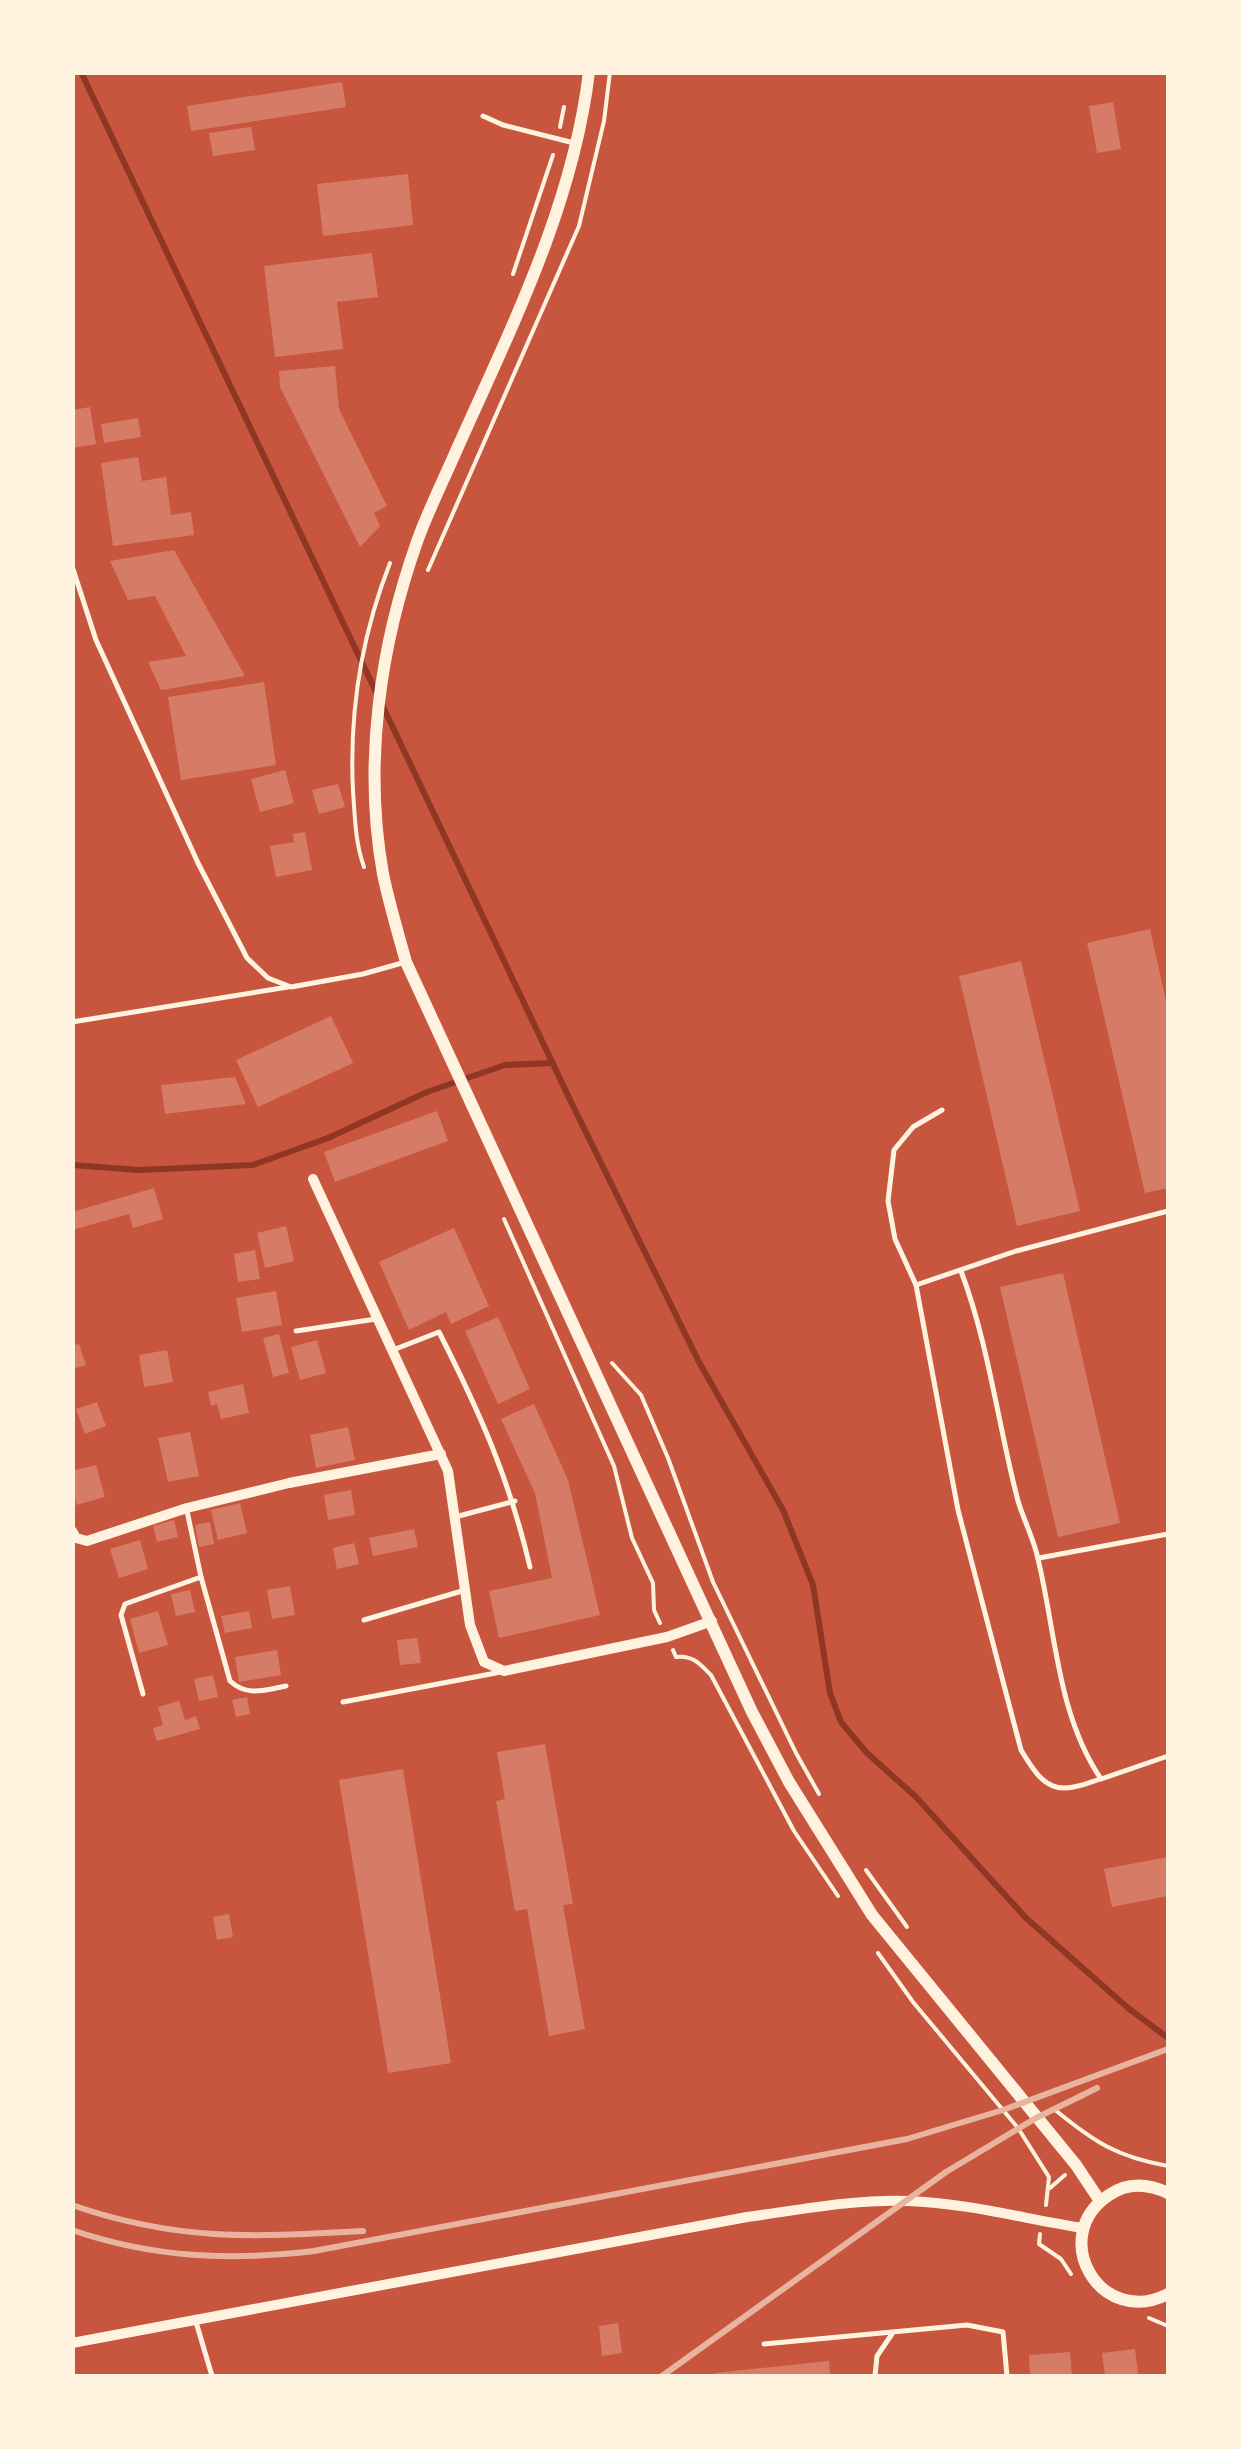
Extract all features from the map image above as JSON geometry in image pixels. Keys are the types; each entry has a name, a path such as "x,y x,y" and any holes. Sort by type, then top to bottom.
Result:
{"street":[{"path":"590,72 578,143 540,258 419,537 388,643 376,735 375,809 381,857 406,962 752,1712 788,1782 862,1899 1100,2201"},
{"path":"313,1179 448,1471 465,1591 476,1648 484,1662 504,1671 667,1637 712,1621"},
{"path":"72,1531 76,1538 87,1541 186,1508 289,1483 441,1454"},
{"path":"1168,2194 1154,2186 1134,2185 1115,2190 1100,2201 1083,2228 1084,2260 1091,2277 1103,2290 1136,2303 1154,2302 1168,2294"},
{"path":"72,2344 747,2216 838,2205 906,2200 1083,2228"}],"lane":[{"path":"483,116 578,143"},
{"path":"72,566 96,640 214,895 247,958 268,978 290,986"},
{"path":"72,1022 364,974 406,962"},
{"path":"942,1110 913,1128 894,1150 888,1201 895,1239 916,1285 958,1510 1021,1750 1036,1775 1054,1789 1068,1789 1168,1756"},
{"path":"916,1285 1016,1251 1168,1211"},
{"path":"961,1270 988,1364 1019,1503 1038,1558 1058,1667 1078,1737 1100,1778"},
{"path":"296,1331 379,1319"},
{"path":"393,1350 439,1332 481,1415 515,1501 530,1567"},
{"path":"455,1517 515,1501"},
{"path":"186,1508 230,1681 240,1690 255,1692 286,1686"},
{"path":"1038,1558 1168,1534"},
{"path":"143,1694 121,1615 125,1604 201,1578"},
{"path":"364,1620 465,1591"},
{"path":"343,1702 504,1671"},
{"path":"195,2320 212,2376"},
{"path":"764,2344 968,2325 1003,2332 1007,2376"},
{"path":"875,2376 877,2356 894,2332"}],"path":[{"path":"509,285 558,139 564,106"},
{"path":"356,691 372,610 393,557"},
{"path":"608,1358 640,1396 668,1458 713,1582 822,1798"},
{"path":"866,1870 915,1939"},
{"path":"1055,2110 1116,2154 1168,2166"}],"building":[{"path":"342,82 346,107 191,131 187,106"},
{"path":"1113,102 1121,149 1097,153 1089,106"},
{"path":"251,127 255,150 213,156 209,133"},
{"path":"408,174 413,225 323,236 317,184"},
{"path":"372,253 378,297 337,302 343,349 275,357 264,266"},
{"path":"335,366 339,409 387,506 374,513 380,526 360,547 280,387 279,371"},
{"path":"90,407 96,444 72,448 72,410"},
{"path":"138,418 141,437 104,443 101,424"},
{"path":"138,457 142,481 166,477 171,515 191,512 194,535 113,546 101,463"},
{"path":"174,550 245,676 161,690 148,662 186,656 155,596 128,600 110,561"},
{"path":"264,682 276,765 181,780 168,697"},
{"path":"285,770 294,803 260,812 251,779"},
{"path":"338,784 345,807 319,814 312,790"},
{"path":"305,832 312,870 276,877 270,846 294,842 293,834"},
{"path":"1150,929 1168,1010 1168,1188 1145,1193 1087,943"},
{"path":"1021,961 1080,1211 1017,1226 959,976"},
{"path":"331,1016 353,1063 258,1107 236,1060"},
{"path":"235,1077 246,1104 165,1114 161,1085"},
{"path":"437,1111 448,1141 335,1182 324,1152"},
{"path":"154,1188 163,1219 133,1228 129,1214 72,1230 72,1212"},
{"path":"286,1226 294,1261 265,1268 257,1233"},
{"path":"454,1228 489,1306 451,1324 446,1312 409,1330 379,1262"},
{"path":"255,1250 260,1279 238,1282 234,1254"},
{"path":"1063,1273 1120,1523 1058,1537 1000,1287"},
{"path":"276,1291 282,1325 242,1332 236,1298"},
{"path":"498,1317 530,1389 498,1404 465,1331"},
{"path":"279,1334 289,1373 273,1377 263,1338"},
{"path":"317,1340 326,1373 300,1380 291,1347"},
{"path":"79,1344 86,1365 72,1369 72,1346"},
{"path":"167,1350 173,1382 144,1387 139,1355"},
{"path":"243,1384 249,1413 221,1419 217,1404 211,1406 208,1392"},
{"path":"97,1402 106,1426 85,1434 76,1409"},
{"path":"534,1404 568,1480 600,1615 499,1638 489,1591 552,1578 535,1493 501,1419"},
{"path":"348,1427 355,1460 316,1468 310,1435"},
{"path":"190,1432 199,1476 168,1482 158,1438"},
{"path":"96,1465 105,1497 76,1505 72,1471"},
{"path":"351,1490 355,1515 328,1520 324,1495"},
{"path":"240,1503 247,1533 218,1540 211,1510"},
{"path":"174,1520 178,1537 157,1542 153,1526"},
{"path":"210,1522 214,1544 199,1547 195,1525"},
{"path":"414,1529 418,1547 373,1556 369,1538"},
{"path":"140,1540 148,1569 119,1578 110,1549"},
{"path":"354,1543 359,1564 337,1569 333,1548"},
{"path":"290,1586 295,1615 272,1619 267,1590"},
{"path":"190,1590 195,1612 176,1616 171,1594"},
{"path":"158,1611 168,1645 139,1653 130,1619"},
{"path":"249,1611 252,1628 225,1633 221,1616"},
{"path":"417,1638 421,1663 400,1665 397,1640"},
{"path":"277,1650 281,1675 239,1682 235,1657"},
{"path":"213,1675 218,1697 199,1701 194,1679"},
{"path":"247,1697 250,1714 236,1717 232,1700"},
{"path":"179,1701 185,1720 196,1716 200,1729 157,1741 153,1728 163,1725 158,1707"},
{"path":"545,1744 573,1904 563,1905 585,2029 549,2036 527,1909 515,1911 496,1801 505,1799 497,1752"},
{"path":"403,1769 451,2063 388,2073 339,1780"},
{"path":"1168,1857 1168,1896 1112,1907 1104,1869"},
{"path":"229,1914 233,1937 217,1940 213,1917"},
{"path":"618,2323 622,2353 602,2356 599,2326"},
{"path":"1135,2349 1138,2374 1105,2376 1102,2353"},
{"path":"1070,2352 1072,2376 1030,2376 1029,2355"},
{"path":"829,2361 830,2376 715,2373"}],"waterway":[{"path":"81,72 573,1106 699,1362 783,1510 813,1585 830,1693 841,1722 867,1753 916,1797 1026,1918 1168,2038"},
{"path":"72,1165 139,1170 253,1165 328,1138 427,1092 505,1065 553,1063"}],"railway":[{"path":"72,2230 132,2246 192,2255 314,2251 907,2139 1003,2110 1168,2049"},
{"path":"662,2376 946,2172 1036,2118 1097,2088"},
{"path":"72,2205 147,2226 182,2231 251,2235 363,2231"}]}
